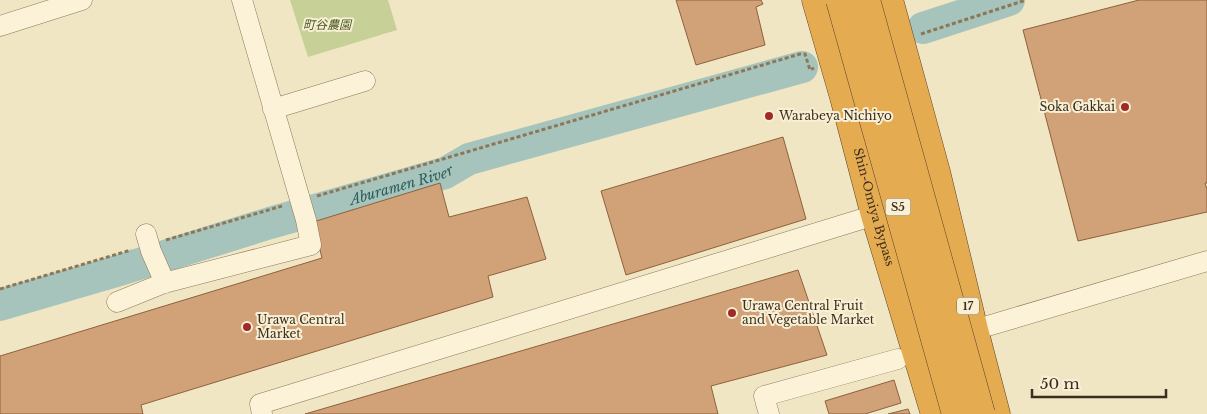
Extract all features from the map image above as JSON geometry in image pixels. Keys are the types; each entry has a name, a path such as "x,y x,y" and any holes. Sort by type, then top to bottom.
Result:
{"highway":[{"name":"Shin-Omiya Bypass","path":"816,0 823,13 875,215 935,414"},
{"name":"S5","path":"840,0 956,414"},
{"name":"S5","path":"866,0 981,414"},
{"name":"17","path":"889,0 942,196 996,414"},
{"path":"875,215 942,196"}],"street":[{"path":"0,26 82,0"},
{"path":"117,302 154,257 311,245 303,209 242,0"},
{"path":"273,109 365,82"},
{"path":"262,414 260,404 875,215"},
{"path":"974,330 1207,261"},
{"path":"769,414 764,396 898,360"}],"path":[{"path":"921,34 1026,0"},
{"path":"0,289 154,257 800,54 805,54 810,70 816,68"}],"green space":[{"name":"町谷農園","path":"290,0 388,0 397,30 308,57"}],"building":[{"path":"676,0 761,0 763,4 756,7 765,45 696,65"},
{"name":"Soka Gakkai","path":"1139,0 1207,0 1207,183 1205,183 1207,189 1207,212 1078,241 1023,30"},
{"path":"783,137 806,219 626,275 601,191"},
{"name":"Urawa Central Market","path":"440,183 449,217 527,197 546,259 488,276 493,297 141,405 143,414 0,414 0,356 322,258 313,222"},
{"name":"Urawa Central Fruit and Vegetable Market","path":"798,270 827,355 711,386 718,414 305,414"},
{"path":"894,380 901,403 865,414 829,414 825,401"},
{"path":"908,409 910,414 888,414"}],"waterway":[{"name":"Aburamen River","path":"923,28 1009,0"},
{"name":"Aburamen River","path":"0,305 270,223 445,173 469,159 802,67"}],"place":[{"name":"Soka Gakkai","path":"1125,107"},
{"name":"Warabeya Nichiyo","path":"769,116"},
{"name":"Urawa Central Fruit and Vegetable Market","path":"732,313"},
{"name":"Urawa Central Market","path":"247,327"}]}
